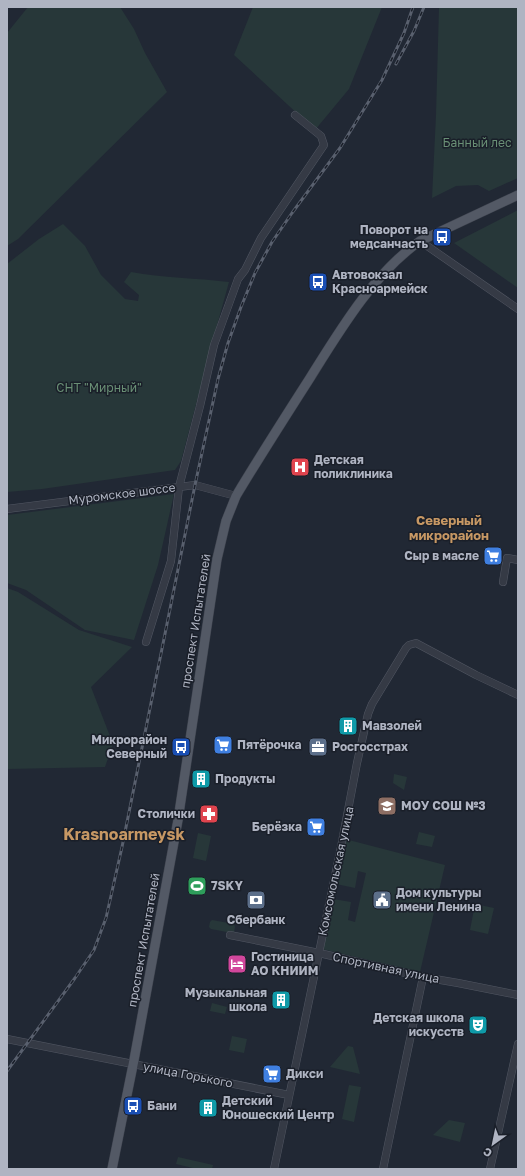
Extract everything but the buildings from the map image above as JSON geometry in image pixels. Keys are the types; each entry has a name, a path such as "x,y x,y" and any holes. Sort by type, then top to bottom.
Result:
{"main road":[{"name":"проспект Испытателей","path":"112,1169 178,820 217,559 226,521 236,496 348,320 369,291 394,263 406,251 420,241 518,195"}],"street":[{"path":"146,642 171,561 179,487 214,345 238,279 246,270 261,238 324,145 321,136 295,115"},
{"path":"420,241 518,309"},
{"name":"Муромское шоссе","path":"7,509 195,485 236,496"},
{"path":"504,582 507,558 518,560"},
{"name":"Комсомольская улица","path":"274,1169 357,763 368,714 372,704 400,656 409,645 416,643 471,673 518,695"},
{"name":"Спортивная улица","path":"230,935 518,996"},
{"path":"383,1169 423,977"},
{"name":"улица Горького","path":"7,1038 289,1095"},
{"path":"490,1169 518,1044"}],"green space":[{"path":"28,7 120,7 134,29 145,53 167,92 18,239 7,246 7,33"},
{"path":"253,7 382,7 349,89 315,130 234,55"},
{"name":"Банный лес","path":"439,7 518,7 518,178 489,191 478,185 456,186 432,198 436,115"},
{"path":"518,210 518,288 454,243"},
{"name":"СНТ \"Мирный\"","path":"63,224 85,246 101,275 125,299 138,301 139,295 124,282 131,272 155,276 229,282 181,461 175,470 42,489 7,492 7,264 39,239"},
{"path":"174,494 158,565 134,640 85,630 26,590 7,583 7,515"},
{"path":"7,588 18,592 79,630 132,647 91,687 113,744 105,767 7,769"},
{"path":"394,774 407,777 404,790 393,783"},
{"path":"419,832 435,836 432,847 416,844"},
{"path":"198,833 211,836 206,861 193,858"},
{"path":"345,839 445,865 420,972 322,949 333,899 351,902 348,920 355,922 366,873 358,871 355,888 336,884"},
{"path":"475,904 494,908 488,934 470,930"},
{"path":"212,920 234,924 234,932 232,933 211,929 209,927"},
{"path":"212,1003 227,1007 225,1014 210,1011"},
{"path":"232,1036 247,1039 244,1053 229,1050"},
{"path":"348,1046 353,1047 360,1074 330,1067"},
{"path":"349,1085 361,1087 354,1122 342,1119"},
{"path":"449,1120 465,1123 460,1142 433,1135"},
{"path":"178,1157 213,1165 212,1169 197,1169 176,1164"}],"railway":[{"path":"7,1071 94,950 106,918 122,847 195,485 218,379 228,343 241,307 255,273 272,242 340,148 382,80 404,33 413,7"},
{"path":"396,64 414,31 424,7"}],"place":[{"name":"Поворот на медсанчасть","path":"442,237"},
{"name":"Автовокзал Красноармейск","path":"318,282"},
{"name":"Детская поликлиника","path":"300,467"},
{"name":"Сыр в масле","path":"493,556"},
{"name":"Мавзолей","path":"348,726"},
{"name":"Пятёрочка","path":"223,745"},
{"name":"Микрорайон Северный","path":"181,747"},
{"name":"Росгосстрах","path":"318,747"},
{"name":"Продукты","path":"201,779"},
{"name":"МОУ СОШ №3","path":"387,806"},
{"name":"Столички","path":"209,814"},
{"name":"Берёзка","path":"316,827"},
{"name":"7SKY","path":"197,886"},
{"name":"Сбербанк","path":"256,900"},
{"name":"Дом культуры имени Ленина","path":"382,900"},
{"name":"Гостиница АО КНИИМ","path":"237,964"},
{"name":"Музыкальная школа","path":"281,1000"},
{"name":"Детская школа искусств","path":"478,1025"},
{"name":"Дикси","path":"272,1074"},
{"name":"Бани","path":"133,1106"},
{"name":"Детский Юношеский Центр","path":"208,1108"}],"district":[{"name":"Северный микрорайон","path":"449,528"},
{"name":"Krasnoarmeysk","path":"124,834"}]}
